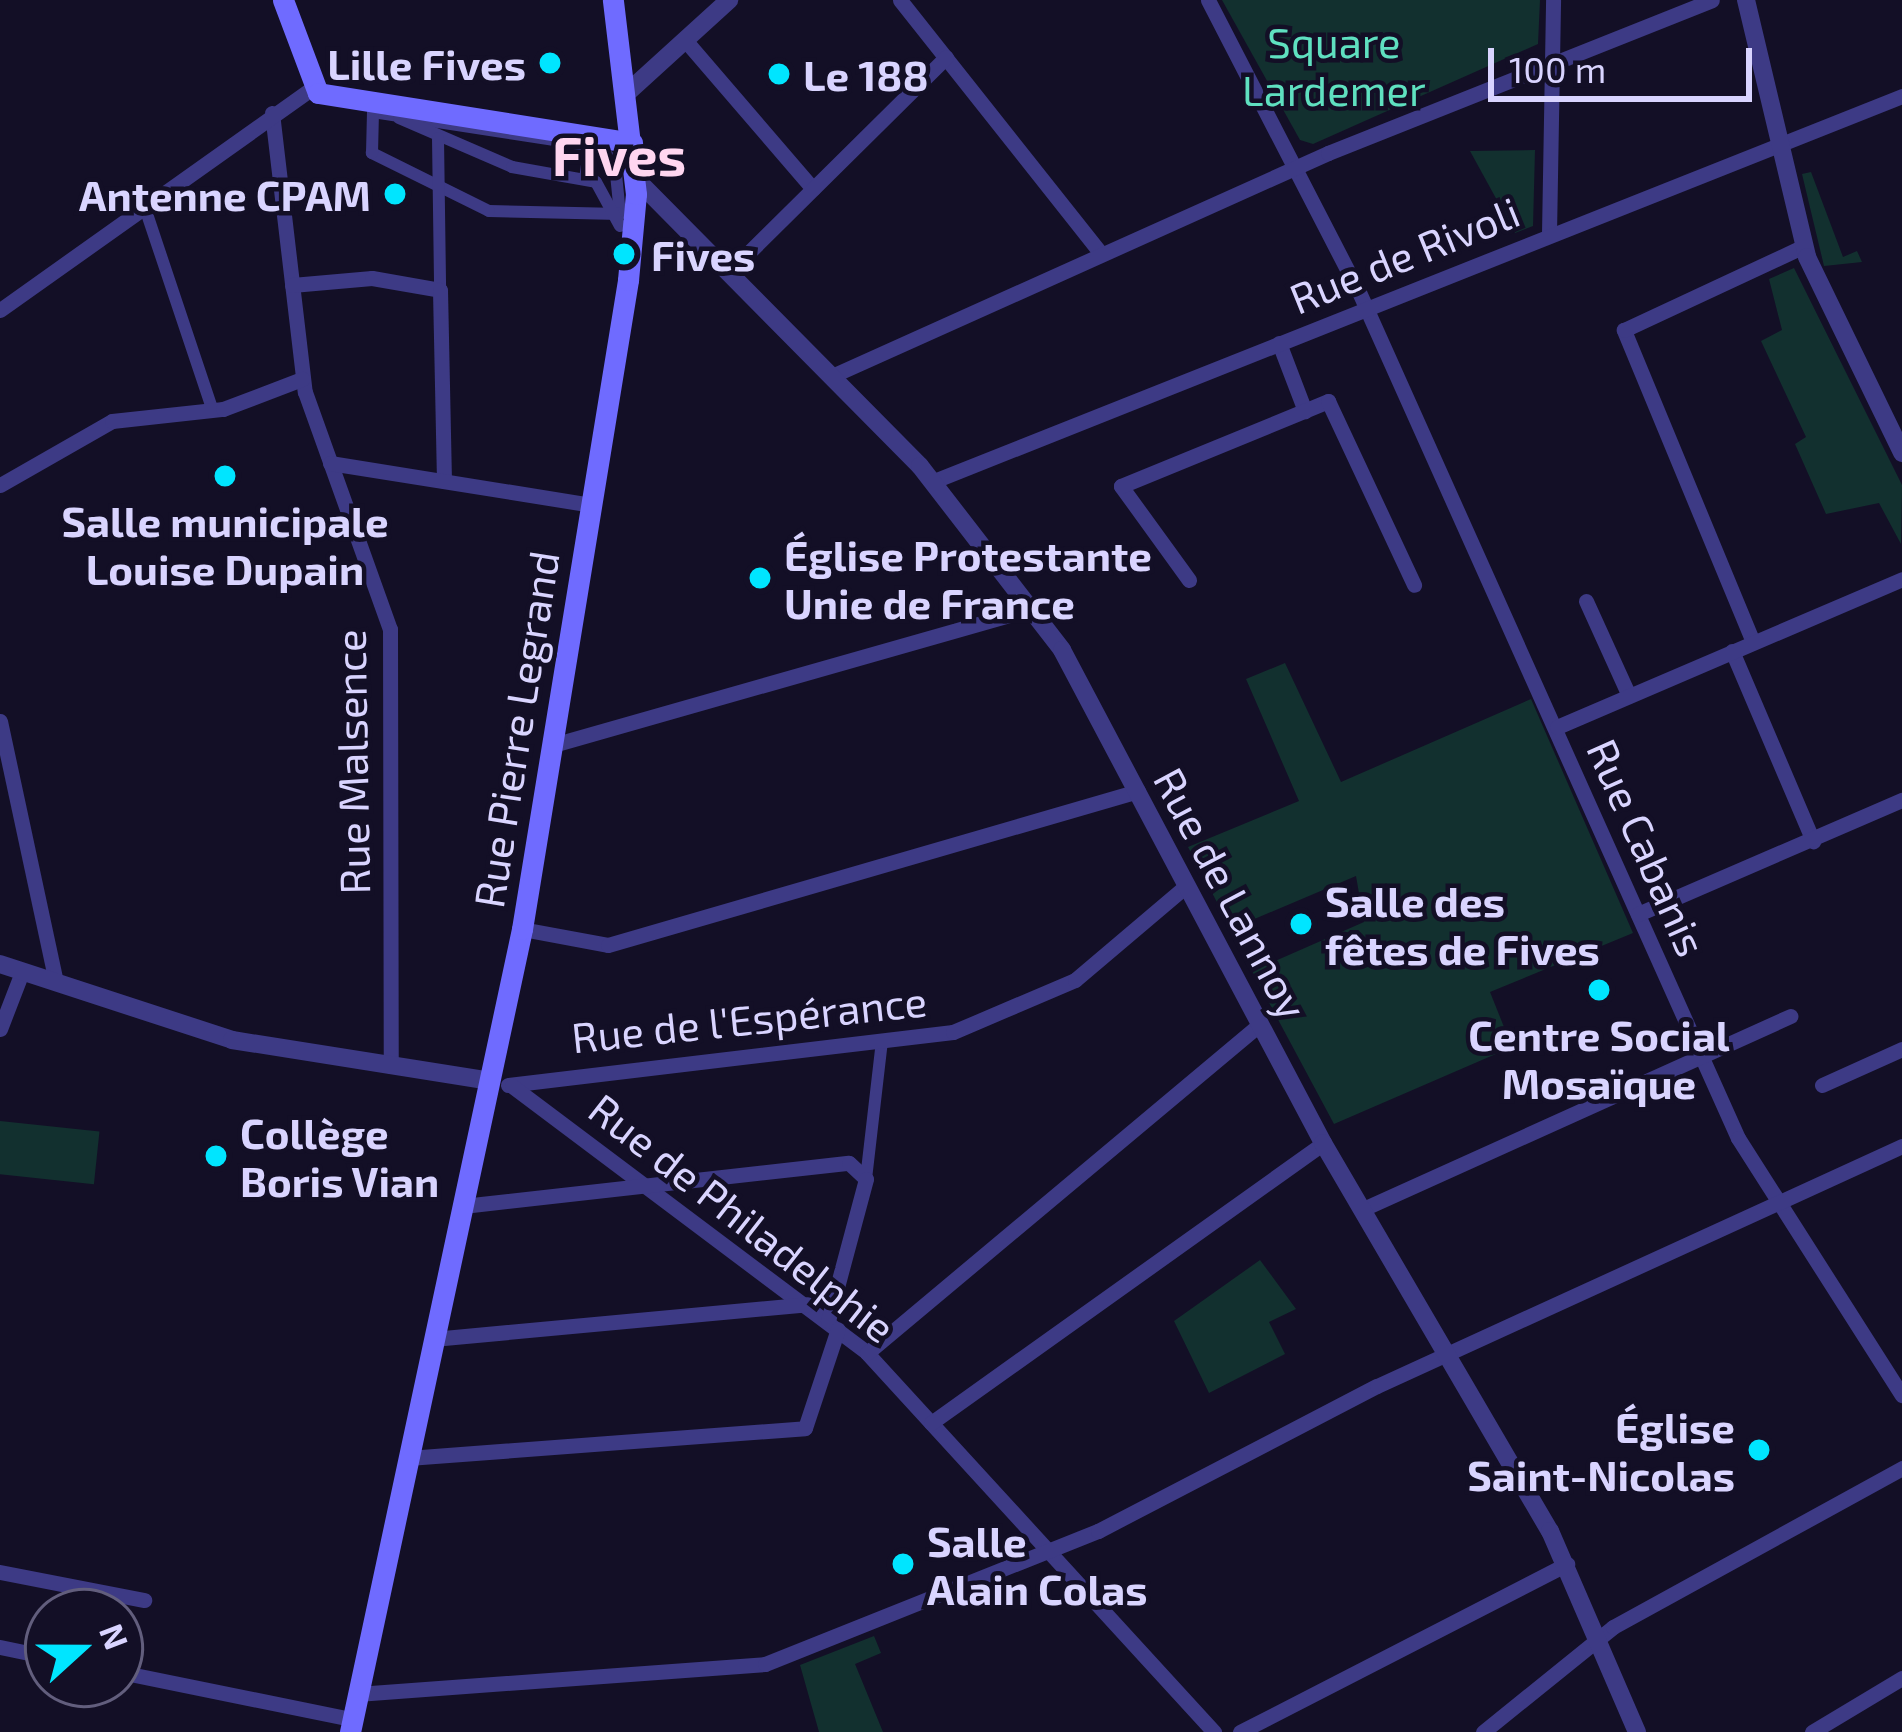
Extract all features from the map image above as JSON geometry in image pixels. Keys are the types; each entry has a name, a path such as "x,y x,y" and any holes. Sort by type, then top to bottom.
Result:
{"main road":[{"path":"283,0 312,88 397,110 632,143"},
{"name":"Rue Pierre Legrand","path":"351,1725 464,1206 502,1083 522,929 592,506 634,178 627,86 613,0"}],"street":[{"path":"627,86 728,0"},
{"path":"900,0 1101,254"},
{"name":"Rue Cabanis","path":"1208,0 1299,167 1366,308 1701,1057 1777,1204 1902,1395"},
{"path":"1550,235 1553,0"},
{"path":"834,374 1299,167 1551,64 1667,9 1712,0"},
{"path":"1747,0 1804,246 1902,453"},
{"path":"685,40 813,189"},
{"path":"732,269 946,57"},
{"path":"0,310 143,201 312,88"},
{"name":"Rue de Rivoli","path":"934,482 1779,141 1902,96"},
{"path":"397,110 438,138 584,178 620,220"},
{"path":"397,110 600,147 615,164 620,220 488,211 372,154 373,112 397,110"},
{"name":"Rue Malsence","path":"272,113 302,379 390,629 391,1066"},
{"path":"438,138 444,482"},
{"path":"584,178 589,150"},
{"name":"Rue de Lannoy","path":"634,178 834,374 934,482 1033,608 1138,791 1323,1143 1450,1353 1567,1564 1637,1732"},
{"path":"143,201 212,411"},
{"path":"1753,642 1624,330 1804,246"},
{"path":"292,285 372,278 440,290"},
{"path":"1279,343 1305,411"},
{"path":"0,485 112,421 212,411 302,379"},
{"path":"1189,580 1121,486 1328,401 1414,585"},
{"path":"330,463 592,506"},
{"path":"1557,728 1902,579"},
{"path":"1586,601 1629,696"},
{"path":"553,745 1033,608"},
{"path":"1732,651 1813,841"},
{"path":"0,721 56,983"},
{"path":"522,929 608,945 1138,791"},
{"path":"1638,914 1902,800"},
{"name":"Rue de l'Espérance","path":"502,1083 953,1032 1066,986 1187,885"},
{"path":"0,964 232,1040 502,1083"},
{"path":"0,1030 22,972"},
{"path":"1363,1209 1790,1016"},
{"path":"867,1353 1260,1024"},
{"path":"408,1458 805,1428 866,1179 881,1041"},
{"path":"1822,1085 1902,1049"},
{"name":"Rue de Philadelphie","path":"502,1083 648,1185 867,1353 1214,1732"},
{"path":"931,1423 1323,1143"},
{"path":"357,1694 757,1666 1050,1553 1450,1353 1902,1146"},
{"path":"464,1206 849,1163 866,1179"},
{"path":"433,1339 807,1304"},
{"path":"1483,1732 1599,1638 1902,1468"},
{"path":"1240,1732 1567,1564"},
{"path":"0,1572 82,1588"},
{"path":"144,1678 351,1725"},
{"path":"1812,1732 1902,1678"}],"green space":[{"name":"Square Lardemer","path":"1222,0 1540,0 1538,44 1313,144 1300,140"},
{"path":"1535,150 1533,226 1515,233 1470,151"},
{"path":"1811,172 1843,257 1857,251 1862,262 1824,266 1802,174"},
{"path":"1794,268 1902,485 1901,544 1879,503 1826,514 1795,444 1806,437 1761,341 1782,330 1769,279"},
{"path":"1285,663 1341,782 1531,699 1633,933 1490,992 1512,1047 1334,1124 1252,971 1364,922 1356,876 1231,929 1188,847 1299,801 1246,679"},
{"path":"0,1121 99,1131 94,1184 0,1174"},
{"path":"1260,1260 1296,1309 1269,1322 1285,1354 1209,1393 1174,1321"},
{"path":"874,1636 881,1653 855,1664 883,1732 819,1732 800,1665"}],"place":[{"name":"Lille Fives","path":"550,63"},
{"name":"Le 188","path":"779,74"},
{"name":"Antenne CPAM","path":"395,194"},
{"name":"Fives","path":"624,254"},
{"name":"Salle municipale Louise Dupain","path":"225,476"},
{"name":"Église Protestante Unie de France","path":"760,578"},
{"name":"Salle des fêtes de Fives","path":"1301,924"},
{"name":"Centre Social Mosaïque","path":"1599,990"},
{"name":"Collège Boris Vian","path":"216,1156"},
{"name":"Église Saint-Nicolas","path":"1759,1450"},
{"name":"Salle Alain Colas","path":"903,1564"}],"district":[{"name":"Fives","path":"619,155"}]}
